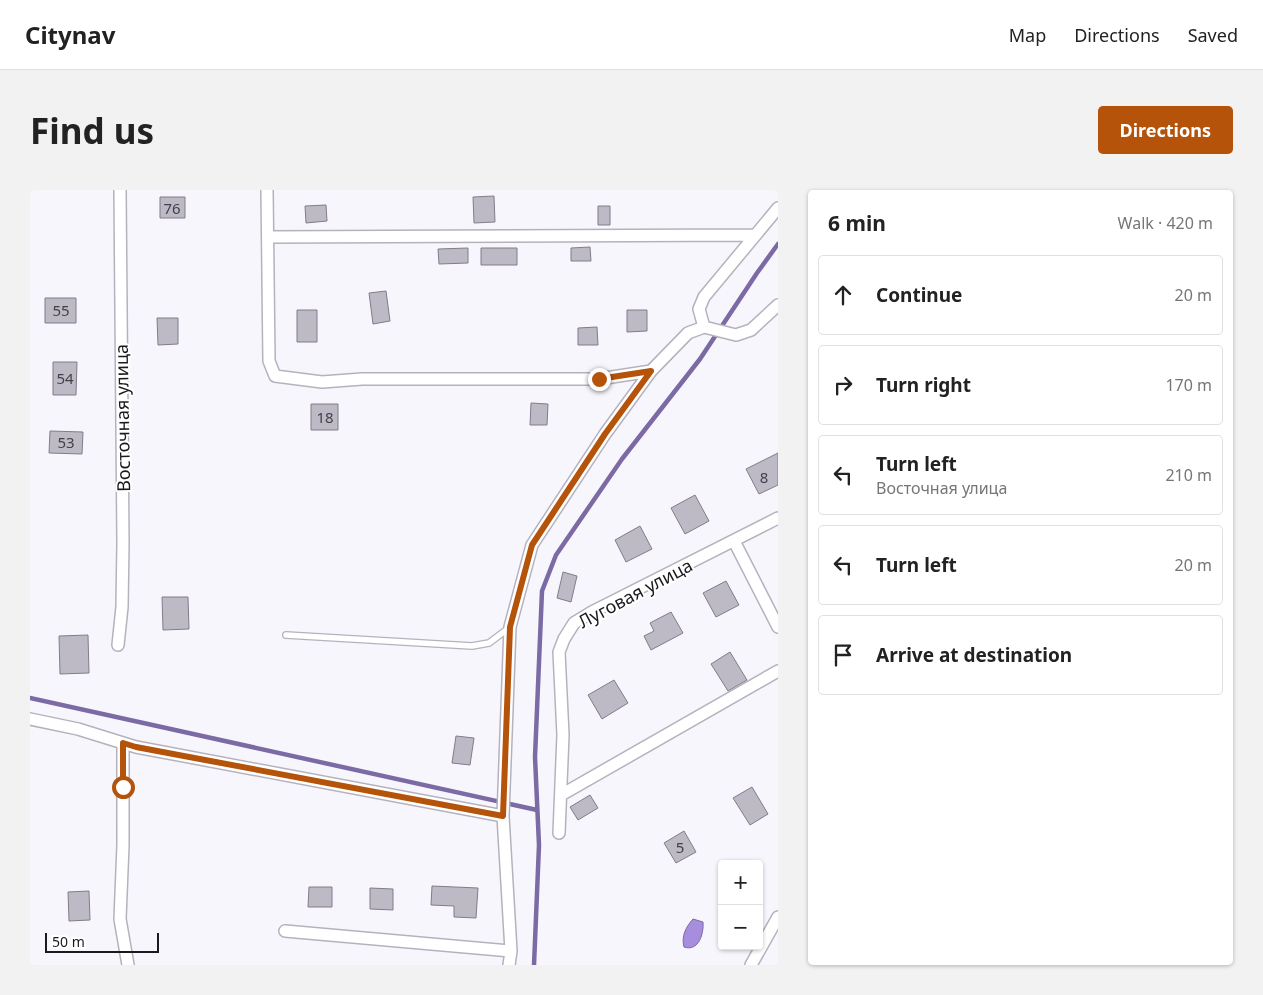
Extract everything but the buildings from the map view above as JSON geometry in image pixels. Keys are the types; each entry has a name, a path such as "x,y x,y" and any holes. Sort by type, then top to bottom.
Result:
{"street":[{"name":"Восточная улица","path":"118,645 122,607 123,543 120,190"},
{"path":"267,190 269,361 275,376 322,382 362,379 599,379 651,371"},
{"path":"706,328 699,309 704,297 778,208"},
{"path":"268,237 755,235"},
{"path":"509,965 511,951 503,813 510,627 532,545 605,434 651,371 688,333 706,328 736,336 750,330 778,306"},
{"name":"Луговая улица","path":"559,833 563,735 559,652 574,622 778,518"},
{"path":"734,541 778,627"},
{"path":"562,795 778,671"},
{"path":"30,720 78,729 146,748 503,813"},
{"path":"123,743 123,846 120,918 128,965"},
{"path":"751,965 778,916"},
{"path":"286,931 511,951"}],"lane":[{"path":"286,635 472,646 489,643 510,627"}],"shaded area":[{"path":"693,919 703,922 700,941 693,947 684,947 683,939 685,932"}],"waterway":[{"path":"534,965 539,845 535,757 542,591 556,555 622,459 700,359 778,244"},
{"path":"30,698 537,810"}],"route":[{"path":"123,787 123,743 503,816 510,627 532,545 605,434 651,371 599,379"}]}
